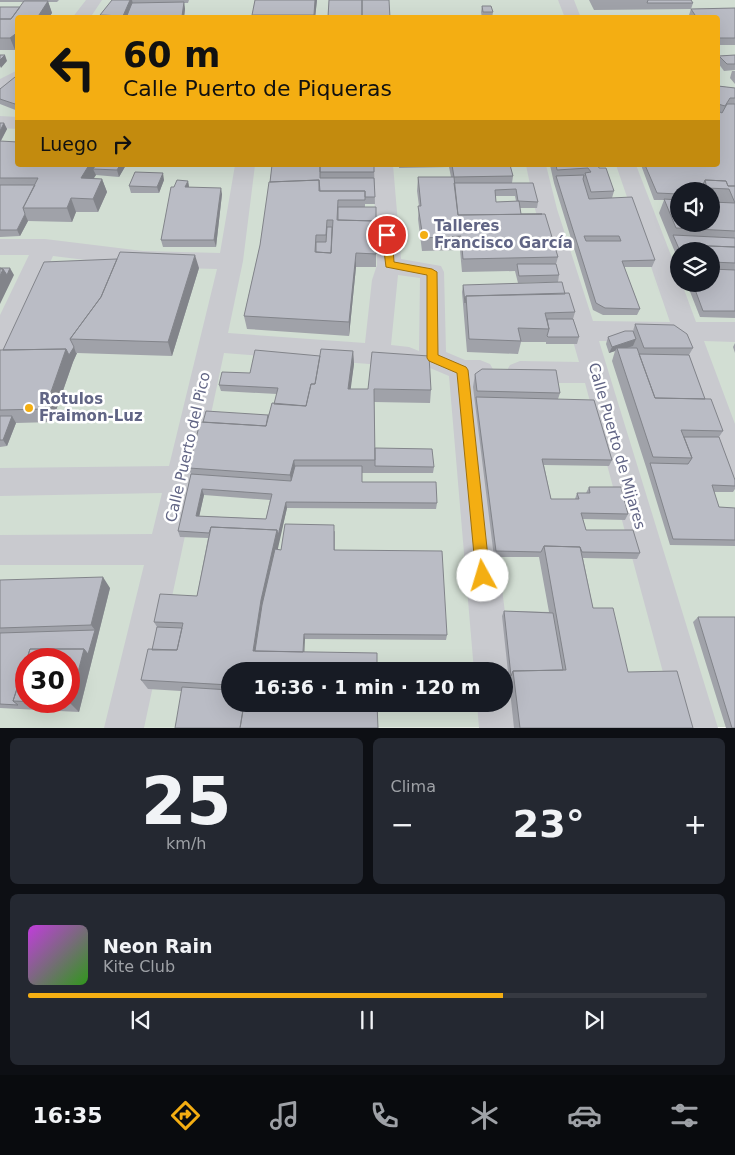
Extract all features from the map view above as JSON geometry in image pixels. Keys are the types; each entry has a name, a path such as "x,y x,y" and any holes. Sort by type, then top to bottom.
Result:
{"street":[{"path":"83,15 90,8 94,0"},
{"path":"566,0 572,15"},
{"path":"0,87 15,76"},
{"path":"0,122 15,123"},
{"name":"Calle Puerto del Pico","path":"124,728 231,261 245,167"},
{"path":"377,355 384,280 389,265 383,167"},
{"name":"Calle Puerto de Mijares","path":"536,167 546,209 596,373 698,728"},
{"path":"627,167 735,464"},
{"path":"0,247 44,247 143,259 231,261"},
{"path":"0,343 44,247"},
{"path":"389,265 432,272 433,358"},
{"path":"583,331 735,332"},
{"path":"212,342 433,358 462,370 596,373"},
{"path":"462,370 492,662"},
{"path":"0,482 181,480"},
{"path":"0,550 165,549"},
{"path":"497,712 499,728"}],"shaded area":[{"path":"0,0 735,0 735,727 0,728"}],"building":[{"path":"112,0 130,0 123,15 100,15"},
{"path":"255,0 315,0 314,15 252,15"},
{"path":"329,0 362,0 362,15 328,15"},
{"path":"362,0 389,0 390,15 362,15"},
{"path":"648,0 691,0 693,3 647,3"},
{"path":"24,1 48,1 39,15 15,15 15,34 10,38 0,38 0,19 11,19"},
{"path":"184,2 182,15 127,15 132,3"},
{"path":"482,6 491,6 493,12 483,12"},
{"path":"0,7 20,7 11,19 0,19"},
{"path":"735,8 735,38 720,38 720,15 695,15 691,9"},
{"path":"735,55 735,64 727,64 720,56"},
{"path":"15,77 15,104 0,99 0,89"},
{"path":"720,86 735,88 735,98 730,98 725,106 720,105"},
{"path":"727,104 735,104 735,186 728,186 726,181 670,182 670,194 657,193 646,167 720,167 720,112 722,113"},
{"path":"0,123 4,123 0,131"},
{"path":"0,141 15,142 15,167 88,167 81,178 102,179 93,199 71,198 67,208 23,208 38,178 0,178"},
{"path":"94,167 119,167 117,170 93,169"},
{"path":"272,167 320,167 320,178 374,178 375,197 365,197 365,191 320,191 319,180 270,182"},
{"path":"320,167 374,167 374,172 320,172"},
{"path":"452,167 511,167 513,176 454,177"},
{"path":"556,167 606,168 614,191 591,192 585,173 591,172 588,168 557,170"},
{"path":"135,172 163,173 157,187 129,186"},
{"path":"584,175 583,179 589,199 632,197 655,260 622,261 640,309 605,308 596,303 556,176","holes":["584,236 619,236 621,241 586,241"]},
{"path":"418,177 454,177 458,215 545,214 558,257 463,259 461,236 423,238 418,206 421,206"},
{"path":"177,180 188,181 185,187 221,188 214,240 161,240 171,187 174,187"},
{"path":"319,180 319,191 365,191 365,200 338,200 337,220 376,221 376,254 356,253 349,322 244,316 260,245 269,182","holes":["327,220 333,220 331,253 315,252 316,235 326,235"]},
{"path":"705,180 726,181 728,186 735,186 735,203 729,189 720,189 720,182 706,182"},
{"path":"454,183 533,183 538,202 519,201 521,214 542,214 458,215","holes":["516,189 518,201 496,202 495,190"]},
{"path":"0,185 35,185 23,208 25,214 17,230 0,230"},
{"path":"664,199 670,199 670,214"},
{"path":"720,202 735,203 735,231 720,230"},
{"path":"338,207 376,207 376,221 338,220"},
{"path":"327,227 332,227 331,253 316,252 316,242 326,242"},
{"path":"673,235 735,238 735,247 720,246 720,242 676,242"},
{"path":"720,246 735,247 735,263 720,262"},
{"path":"120,252 195,255 168,342 70,339 101,297"},
{"path":"117,259 101,297 70,339 74,347 69,355 66,349 3,350 44,262"},
{"path":"517,264 556,264 559,275 519,276"},
{"path":"0,268 10,268 7,275"},
{"path":"720,269 735,270 735,311 703,311 696,292 720,292"},
{"path":"562,282 565,294 466,296 465,303 463,285"},
{"path":"569,293 575,312 545,313 549,329 518,328 521,341 469,339 466,296"},
{"path":"547,319 573,319 579,337 548,337"},
{"path":"635,324 674,325 687,334 693,348 644,348"},
{"path":"625,331 633,331 636,339 612,347 608,337"},
{"path":"617,348 637,348 655,398 711,399 723,431 681,430 692,458 653,457"},
{"path":"66,349 45,409 0,410 0,350"},
{"path":"321,349 353,351 348,389 368,389 372,352 429,356 431,390 374,389 375,460 294,460 290,475 189,468 200,422 266,426 272,403 306,406 311,384 315,384"},
{"path":"255,350 320,356 315,384 311,384 306,406 274,404 278,388 219,385 222,372 250,373"},
{"path":"639,354 689,355 705,399 655,398"},
{"path":"482,369 556,370 560,393 477,391 475,374"},
{"path":"476,397 594,400 612,460 542,459 551,499 579,499 577,493 590,493 589,487 621,487 628,514 581,513 586,530 633,530 640,553 582,552 580,547 544,546 541,552 496,551"},
{"path":"206,411 268,415 266,426 203,422"},
{"path":"0,416 12,416 3,440 0,440"},
{"path":"684,437 719,437 735,480 735,486 712,485 719,507 735,508 735,540 673,539 650,463 688,464 692,458"},
{"path":"375,448 432,449 434,467 375,466"},
{"path":"295,466 362,466 362,482 436,482 437,503 286,502 278,536 277,530 211,527 209,533 178,531 191,474 291,481","holes":["202,489 272,494 266,519 196,516"]},
{"path":"285,524 334,525 334,550 442,551 447,635 304,634 303,652 255,651 262,605 275,549 281,550"},
{"path":"211,527 277,530 261,600 253,651 377,653 377,662 221,662 221,684 141,680 148,649 177,650 183,623 154,622 160,594 197,596"},
{"path":"544,546 580,547 593,608 613,608 628,672 677,671 693,728 520,728 513,671 566,670"},
{"path":"103,577 91,625 0,628 0,580"},
{"path":"504,611 553,613 563,670 513,671 513,662 509,662"},
{"path":"698,617 735,617 735,728 732,728"},
{"path":"157,627 182,628 177,650 152,650"},
{"path":"95,630 88,654 84,649 80,648 15,648 15,695 13,701 15,705 0,704 0,633"},
{"path":"80,649 84,649 80,664"},
{"path":"182,687 221,689 221,712 243,712 240,728 175,728"},
{"path":"243,712 377,712 378,728 240,728"}],"place":[{"name":"Talleres Francisco García","path":"424,235"},
{"name":"Rotulos Fraimon-Luz","path":"29,408"}],"route":[{"path":"387,235 389,265 432,272 433,358 462,370 483,576"}]}
